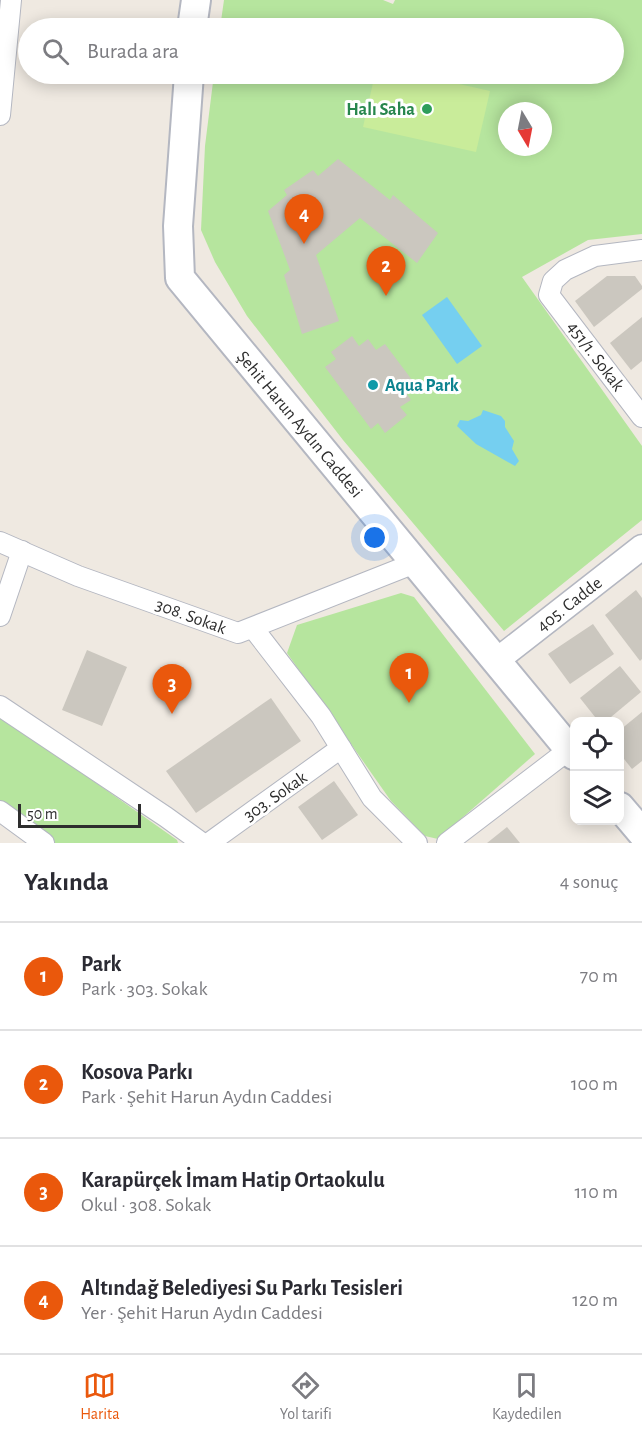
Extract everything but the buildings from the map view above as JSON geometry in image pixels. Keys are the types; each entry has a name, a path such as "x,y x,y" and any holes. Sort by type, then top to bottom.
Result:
{"main road":[{"path":"193,18 196,0"},
{"name":"Şehit Harun Aydın Caddesi","path":"188,84 177,226 180,278 570,750"}],"street":[{"path":"0,115 11,0"},
{"name":"451/1. Sokak","path":"642,250 595,256 565,270 553,281 549,295 642,417"},
{"name":"308. Sokak","path":"0,542 78,576 238,633 416,563"},
{"name":"405. Cadde","path":"496,661 642,547"},
{"path":"0,616 22,551"},
{"path":"253,628 321,716 372,798 417,843"},
{"path":"0,705 202,843"},
{"name":"303. Sokak","path":"208,843 341,748"},
{"path":"447,843 570,753"},
{"path":"0,811 44,843"}],"green space":[{"path":"224,0 383,0 393,4 395,0 642,0 642,234 588,240 522,277 642,446 642,520 504,631 343,440 247,316 215,262 201,230 205,146 213,84 624,84 624,18 221,18"},
{"name":"Halı Saha","path":"373,84 459,84 490,91 476,152 363,127"},
{"path":"401,593 414,597 535,754 438,839 425,836 391,801 287,653 297,625"},
{"path":"0,715 177,840 178,843 53,843 0,804"}],"water":[{"path":"447,297 482,346 457,364 422,315"},
{"path":"483,410 501,416 505,421 505,427 514,441 512,449 519,461 515,466 476,444 457,426 460,420 468,421 481,415"}],"place":[{"name":"Halı Saha","path":"427,109"},
{"name":"Altındağ Belediyesi Su Parkı Tesisleri","path":"304,244"},
{"name":"Kosova Parkı","path":"386,296"},
{"name":"Aqua Park","path":"373,385"},
{"name":"Park","path":"409,703"},
{"name":"Karapürçek İmam Hatip Ortaokulu","path":"172,714"}]}
